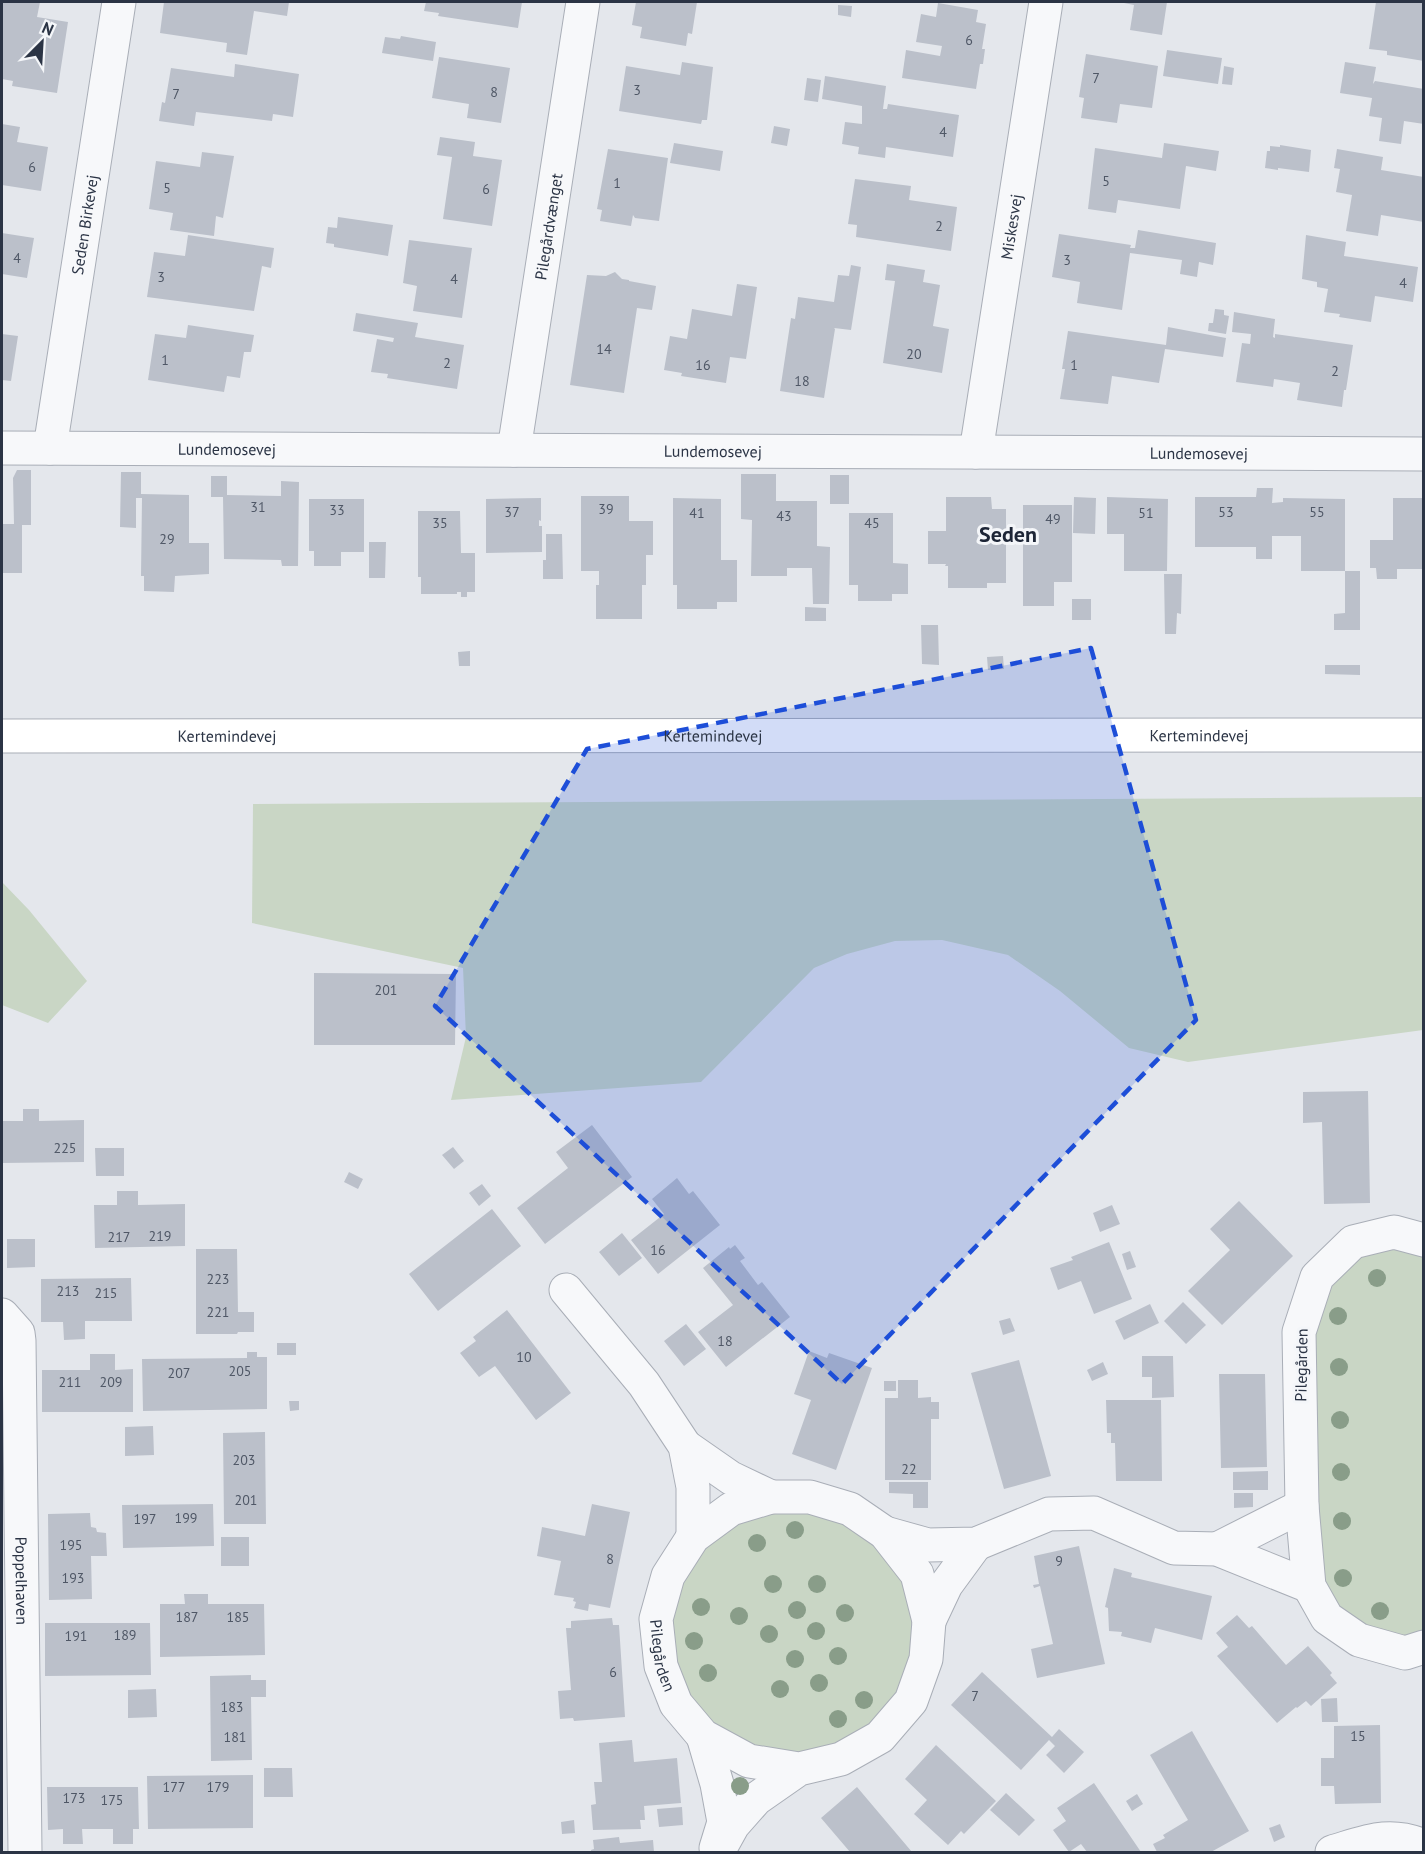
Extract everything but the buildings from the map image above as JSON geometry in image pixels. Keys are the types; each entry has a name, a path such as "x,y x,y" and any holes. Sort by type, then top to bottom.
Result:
{"main road":[{"name":"Kertemindevej","path":"2,736 1424,735"}],"street":[{"name":"Seden Birkevej","path":"50,448 119,2"},
{"name":"Pilegårdvænget","path":"514,450 583,2"},
{"name":"Miskesvej","path":"976,452 1046,2"},
{"name":"Lundemosevej","path":"2,448 1424,454"},
{"name":"Pilegården","path":"1424,1240 1394,1232 1353,1242 1317,1277 1299,1332 1302,1506 1309,1586 1328,1618 1359,1640 1405,1653 1424,1647"},
{"name":"Pilegården","path":"566,1290 644,1384 685,1446 731,1478 771,1497"},
{"name":"Poppelhaven","path":"2,1315 18,1333 19,1341 25,1852"},
{"name":"Pilegården","path":"685,1446 693,1487 693,1537"},
{"name":"Pilegården","path":"771,1497 810,1497 850,1509 885,1533 917,1574 929,1621 926,1659 911,1701 880,1737 841,1759 799,1769 756,1799 733,1825 717,1852 724,1822 717,1784 703,1737 676,1704 661,1666 656,1619 668,1576 693,1537 731,1509 771,1497"},
{"name":"Pilegården","path":"1217,1549 1302,1506"},
{"name":"Pilegården","path":"885,1533 928,1545 976,1544 1049,1514 1094,1514 1174,1548 1217,1549 1309,1586"},
{"name":"Pilegården","path":"929,1621 946,1586 976,1544"},
{"name":"Pilegården","path":"703,1737 749,1761 799,1769"},
{"path":"1332,1852 1374,1839 1407,1839 1424,1846"}],"highlighted area":[{"path":"1091,648 1196,1020 842,1384 435,1006 587,749"}],"green space":[{"path":"1423,797 1423,1030 1188,1062 1129,1048 1060,991 1008,955 942,940 895,941 847,954 814,968 701,1082 451,1100 466,1037 463,968 252,923 253,804"},
{"path":"2,882 29,910 87,981 48,1023 2,1005"},
{"path":"1384,1250 1423,1253 1424,1633 1391,1639 1344,1617 1320,1581 1313,1342 1323,1293 1358,1257"},
{"path":"780,1512 804,1512 828,1517 850,1526 879,1547 894,1566 905,1587 912,1610 914,1634 912,1658 905,1681 894,1702 879,1721 850,1742 828,1751 804,1756 780,1756 756,1751 734,1742 714,1729 697,1712 684,1692 675,1670 670,1646 670,1622 675,1598 684,1576 697,1556 714,1539 734,1526 756,1517"}],"district":[{"name":"Seden","path":"1008,534"}]}
